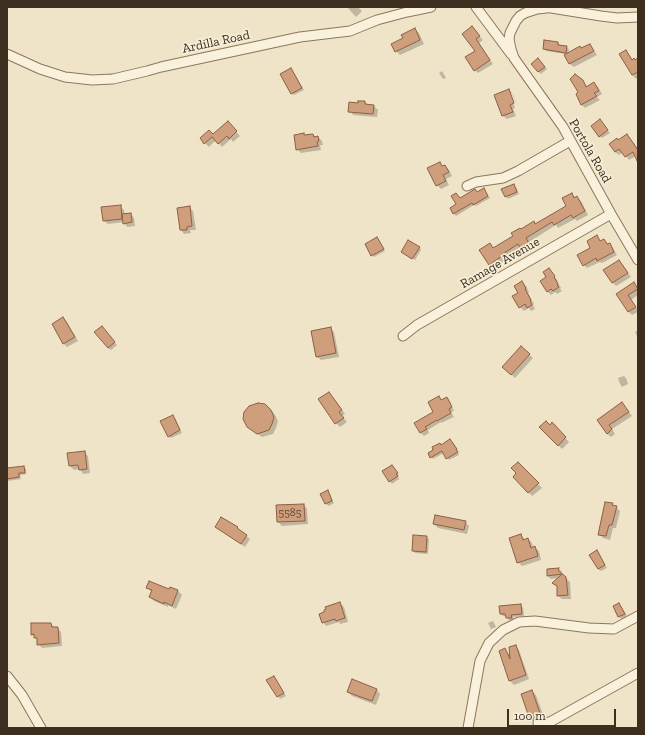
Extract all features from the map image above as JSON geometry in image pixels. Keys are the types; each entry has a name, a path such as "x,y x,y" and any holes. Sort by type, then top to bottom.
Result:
{"street":[{"name":"Ardilla Road","path":"7,54 40,69 65,77 92,80 113,79 300,37 350,31 377,20 431,7"},
{"name":"Portola Road","path":"476,7 563,127 638,260"},
{"name":"Portola Road","path":"514,58 509,39 510,33 516,21 520,16 526,13 546,7"},
{"path":"546,7 617,18 638,17"},
{"path":"467,186 476,182 503,178 570,141"},
{"name":"Ramage Avenue","path":"403,336 424,321 611,214"},
{"path":"468,728 480,661 489,643 503,630 519,622 535,621 589,628 614,629 638,616"},
{"path":"538,723 550,722 638,673"},
{"path":"7,676 22,696 41,728"}],"building":[{"path":"472,26 480,36 476,39 490,60 474,71 465,57 475,51 462,34"},
{"path":"415,28 420,40 395,52 391,44 403,38 401,35"},
{"path":"544,40 558,42 558,45 567,46 566,53 543,49"},
{"path":"590,44 594,51 569,64 564,55 580,46 581,48"},
{"path":"626,50 632,60 634,58 635,60 638,58 638,72 632,75 619,54"},
{"path":"538,58 545,67 538,72 531,64"},
{"path":"291,68 302,88 291,94 280,74"},
{"path":"575,74 583,80 586,87 594,82 599,91 594,93 597,96 581,105 576,94 578,92 570,79"},
{"path":"509,89 514,103 510,105 513,112 502,116 494,95"},
{"path":"358,101 365,101 365,104 374,105 373,114 348,112 349,102 358,103"},
{"path":"600,119 608,130 599,137 591,126"},
{"path":"228,121 237,131 229,139 227,136 218,144 212,137 204,144 200,138 209,130 213,134"},
{"path":"304,133 304,135 313,134 314,137 318,136 318,146 296,150 294,135"},
{"path":"627,134 638,150 638,163 633,152 625,157 619,149 615,152 609,144 617,138 618,140"},
{"path":"440,162 442,166 445,165 449,172 443,175 446,181 436,186 427,168"},
{"path":"514,184 517,192 505,197 501,189"},
{"path":"484,188 488,196 453,214 450,208 456,204 451,196 456,193 460,198 475,189 477,192"},
{"path":"572,193 574,198 577,196 585,211 573,218 571,215 554,225 552,222 526,238 529,243 520,248 518,244 489,265 479,250 490,243 493,248 513,236 511,233 534,221 535,224 566,206 562,198"},
{"path":"121,205 122,219 103,221 101,207"},
{"path":"190,206 192,226 187,227 187,230 180,230 177,208"},
{"path":"131,213 132,222 123,224 122,214"},
{"path":"597,235 600,241 604,239 607,244 610,243 614,252 597,261 596,258 583,266 577,255 590,248 587,241"},
{"path":"377,237 384,249 371,256 365,244"},
{"path":"408,240 420,247 412,259 401,252"},
{"path":"619,260 628,273 612,283 603,270"},
{"path":"549,268 555,276 554,277 559,287 553,291 551,289 547,292 540,281 546,277 543,272"},
{"path":"522,281 532,305 527,308 525,304 519,308 512,296 518,293 514,286"},
{"path":"634,282 638,289 628,295 636,307 628,312 616,294"},
{"path":"63,317 75,337 63,344 52,324"},
{"path":"102,326 115,342 108,348 94,332"},
{"path":"331,327 336,353 316,357 311,331"},
{"path":"521,346 530,354 511,375 502,367"},
{"path":"329,392 342,410 339,412 344,418 335,424 318,399"},
{"path":"439,396 441,400 447,397 452,407 449,409 451,413 425,427 427,429 420,433 414,423 433,412 428,402"},
{"path":"622,402 629,412 609,425 612,429 607,434 597,420"},
{"path":"258,403 265,404 271,410 274,417 269,430 257,434 247,427 243,419 244,412 249,406"},
{"path":"173,415 180,430 168,437 160,421"},
{"path":"546,421 550,425 552,422 566,437 558,446 539,427"},
{"path":"450,439 458,452 446,459 442,451 430,458 428,453 433,450 432,447 440,443 441,445"},
{"path":"85,451 87,469 79,470 78,465 69,466 67,453"},
{"path":"518,462 539,483 528,493 513,477 516,473 511,468"},
{"path":"392,465 398,473 396,474 398,476 389,482 382,471"},
{"path":"24,466 25,473 19,473 19,477 7,479 7,468"},
{"path":"328,490 332,501 325,504 320,494"},
{"path":"605,502 613,503 612,505 617,506 612,525 609,525 606,536 598,535"},
{"path":"304,504 305,521 277,522 276,505"},
{"path":"435,515 466,521 464,530 433,524"},
{"path":"221,517 238,527 237,528 247,535 241,544 215,527"},
{"path":"521,534 523,540 528,538 531,548 535,546 538,556 517,563 509,538"},
{"path":"413,535 427,536 426,552 412,551"},
{"path":"597,550 605,565 598,569 589,555"},
{"path":"559,568 558,570 566,577 568,595 557,596 557,586 552,583 562,574 547,576 547,569"},
{"path":"149,581 169,589 170,587 178,590 172,606 149,597 152,590 146,588"},
{"path":"340,602 345,618 322,623 319,614 324,612 326,609 325,607"},
{"path":"619,603 625,614 618,617 613,606"},
{"path":"521,604 522,614 511,615 512,618 506,618 505,614 500,614 499,606"},
{"path":"31,623 51,623 52,627 58,627 59,643 37,645 37,638 34,638 34,634 31,635"},
{"path":"516,645 526,675 509,681 499,651 505,648 510,659 509,647"},
{"path":"274,676 284,693 277,697 266,680"},
{"path":"352,679 377,689 372,701 347,692"},
{"path":"532,690 541,716 530,720 521,694"}]}
